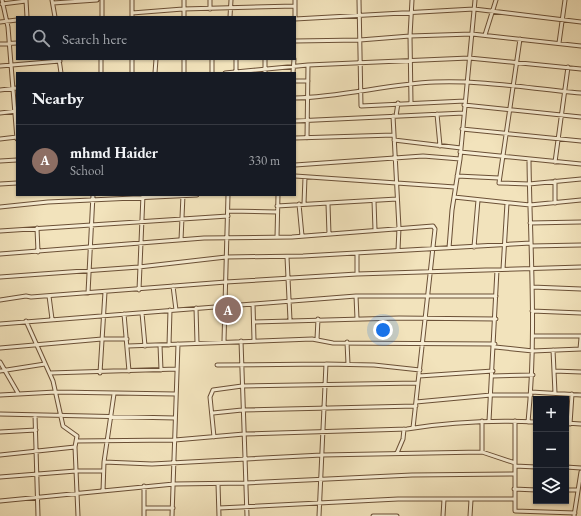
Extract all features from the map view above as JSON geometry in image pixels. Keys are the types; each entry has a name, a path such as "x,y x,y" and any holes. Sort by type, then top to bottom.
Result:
{"street":[{"path":"0,113 16,111 10,43 7,21 2,2 26,0 27,16"},
{"path":"55,16 52,2 98,0"},
{"path":"102,0 102,16"},
{"path":"132,0 132,15 184,9 295,6"},
{"path":"184,0 184,16"},
{"path":"210,0 210,9"},
{"path":"230,16 231,0"},
{"path":"295,0 295,16"},
{"path":"359,0 362,106 398,103 465,101"},
{"path":"411,103 412,83 410,36 412,0"},
{"path":"449,248 455,187 461,150 475,0"},
{"path":"485,35 494,12 496,0"},
{"path":"559,43 565,0"},
{"path":"296,18 359,16 474,9 581,22"},
{"path":"0,22 16,20"},
{"path":"296,41 360,40 410,36 472,34 581,46"},
{"path":"520,39 514,85 505,132 499,178 500,183 529,184 581,179"},
{"path":"0,44 16,43"},
{"path":"250,72 308,65 469,58 581,69"},
{"path":"0,66 59,60 61,72"},
{"path":"101,60 101,72"},
{"path":"132,60 132,72"},
{"path":"155,72 156,60"},
{"path":"184,60 184,72"},
{"path":"212,60 212,72"},
{"path":"236,60 236,72"},
{"path":"265,60 265,71"},
{"path":"293,72 294,60"},
{"path":"308,65 308,138"},
{"path":"555,162 568,67"},
{"path":"296,81 308,81"},
{"path":"296,98 337,95 412,83 467,81 514,85 581,94"},
{"path":"0,90 15,88"},
{"path":"398,103 395,116 394,135 399,228 398,250"},
{"path":"464,105 581,117"},
{"path":"296,121 464,113"},
{"path":"436,114 440,146"},
{"path":"462,129 505,132 581,141"},
{"path":"296,138 394,135"},
{"path":"0,139 16,137"},
{"path":"394,140 440,146 502,157 581,164"},
{"path":"296,165 426,156 460,159"},
{"path":"0,162 16,160"},
{"path":"528,422 533,374 529,160"},
{"path":"296,176 455,187"},
{"path":"457,176 499,178"},
{"path":"304,204 305,177"},
{"path":"555,181 555,203"},
{"path":"0,184 16,183"},
{"path":"88,293 89,248 93,196"},
{"path":"0,207 48,202 93,201 163,196"},
{"path":"181,240 183,196"},
{"path":"224,341 228,196"},
{"path":"277,237 278,196"},
{"path":"454,196 530,205 581,200"},
{"path":"139,290 143,197"},
{"path":"277,206 397,199"},
{"path":"474,247 478,200"},
{"path":"374,201 375,230"},
{"path":"503,270 507,203"},
{"path":"299,204 302,236"},
{"path":"328,204 329,234"},
{"path":"228,211 277,212"},
{"path":"0,231 228,216"},
{"path":"530,224 581,222"},
{"path":"0,254 227,237 302,236 399,228 435,227 413,428"},
{"path":"37,228 38,252"},
{"path":"0,277 139,267 226,258 287,257 531,244 581,245"},
{"path":"357,253 357,274"},
{"path":"287,257 290,320"},
{"path":"0,300 26,296 31,298 226,282 357,274 581,267"},
{"path":"489,421 495,346 497,270"},
{"path":"173,286 176,310"},
{"path":"532,287 581,289"},
{"path":"100,373 105,292"},
{"path":"49,296 52,319"},
{"path":"0,324 356,296 496,296"},
{"path":"356,296 357,319"},
{"path":"253,304 254,340"},
{"path":"196,308 196,343"},
{"path":"168,345 170,310"},
{"path":"532,311 581,313"},
{"path":"142,313 145,346"},
{"path":"124,314 129,371"},
{"path":"254,322 318,319 496,319"},
{"path":"317,339 318,319"},
{"path":"26,321 50,373 56,392 63,426 76,436 75,447 78,516"},
{"path":"128,346 224,341 317,339 333,343 347,342 495,346 533,351 581,349 581,337 533,336"},
{"path":"0,348 102,339 127,339"},
{"path":"241,341 242,410 247,516"},
{"path":"347,342 348,364"},
{"path":"172,516 178,344"},
{"path":"160,345 161,370"},
{"path":"553,350 555,393"},
{"path":"0,362 18,393"},
{"path":"0,371 45,364"},
{"path":"319,516 326,364"},
{"path":"218,365 348,364 420,370"},
{"path":"50,373 100,373 178,369"},
{"path":"419,376 493,370"},
{"path":"554,371 581,372"},
{"path":"492,376 533,374"},
{"path":"214,437 213,413 210,398 214,390 242,386 418,383"},
{"path":"0,395 56,392 176,394"},
{"path":"213,413 242,410 416,404 491,395 531,393 581,395"},
{"path":"103,491 104,462 114,394"},
{"path":"572,394 570,424 581,424"},
{"path":"0,414 111,418 175,418"},
{"path":"35,415 38,516"},
{"path":"76,441 107,442 175,440 244,434 404,429 429,425 482,421 533,422"},
{"path":"482,421 482,452"},
{"path":"515,421 514,509 517,512 575,514 581,472"},
{"path":"397,452 403,439 404,429"},
{"path":"0,432 36,430"},
{"path":"0,454 36,452 75,447"},
{"path":"104,462 134,464 175,463 245,458 397,452 482,452 515,465 533,467"},
{"path":"569,467 581,468"},
{"path":"0,477 76,471 103,471"},
{"path":"0,500 174,484 218,484 321,479 515,474"},
{"path":"218,484 219,516"},
{"path":"144,486 144,516"},
{"path":"514,489 533,490"},
{"path":"569,490 578,490"},
{"path":"219,508 398,499 514,499"},
{"path":"443,516 444,499"},
{"path":"470,516 471,500"},
{"path":"144,508 173,508"},
{"path":"373,516 397,516"}],"place":[{"name":"mhmd Haider","path":"228,310"}]}
